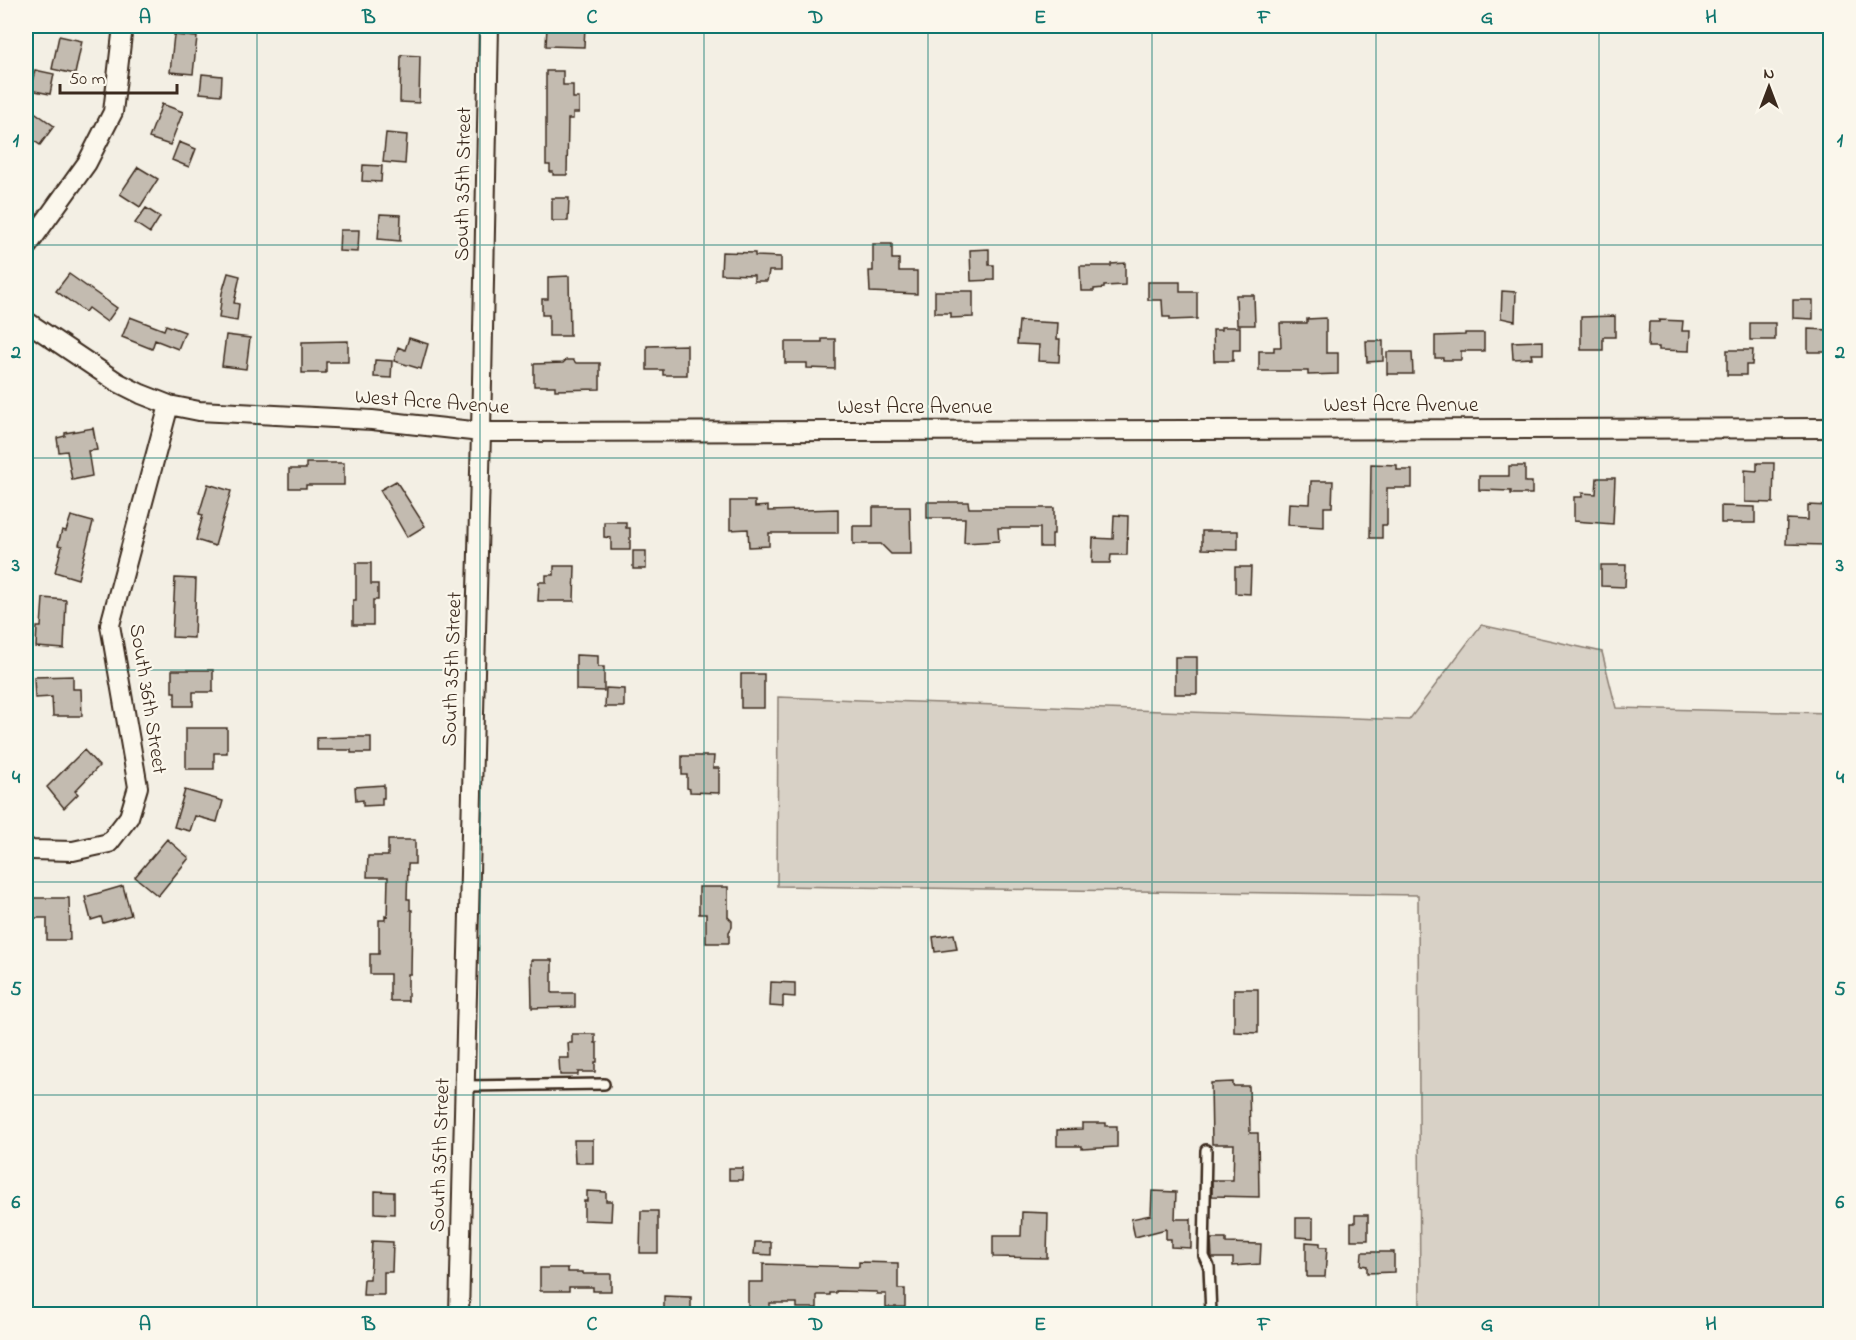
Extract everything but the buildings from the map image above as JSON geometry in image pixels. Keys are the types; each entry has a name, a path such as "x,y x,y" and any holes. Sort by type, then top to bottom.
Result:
{"street":[{"path":"26,248 87,163 113,112 123,26"},
{"name":"South 35th Street","path":"459,1314 489,26"},
{"name":"West Acre Avenue","path":"26,321 117,382 169,405 219,413 372,420 481,432 1830,428"},
{"name":"South 36th Street","path":"26,847 31,850 74,851 109,843 129,817 138,787 110,625 169,405"}],"lane":[{"path":"465,1086 604,1084"},
{"path":"1206,1150 1204,1256 1209,1267 1210,1314"}],"shaded area":[{"path":"1481,625 1602,652 1616,708 1830,713 1830,1314 1420,1314 1418,895 777,886 778,697 1409,720"}]}
